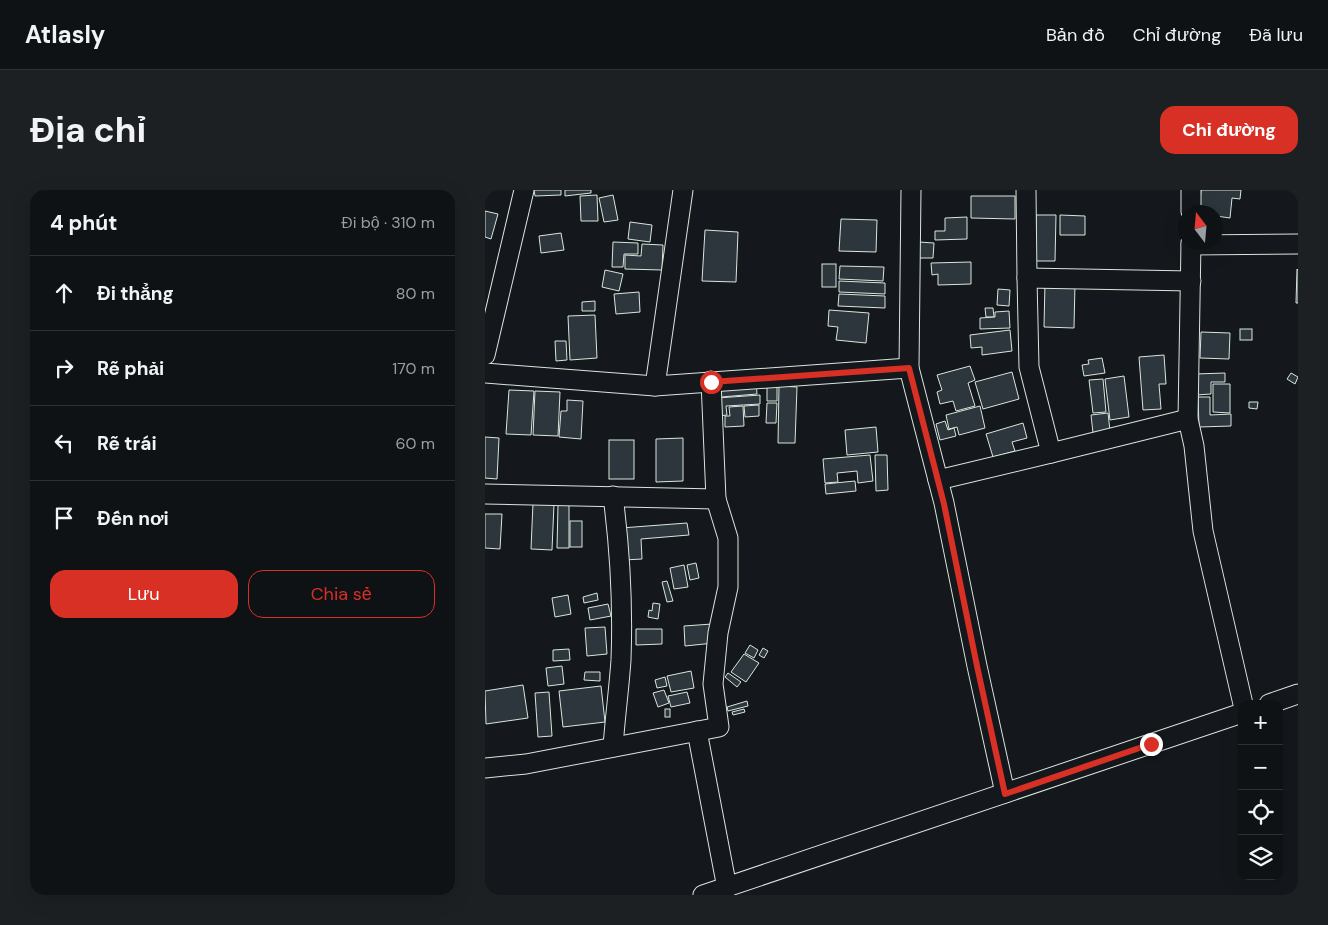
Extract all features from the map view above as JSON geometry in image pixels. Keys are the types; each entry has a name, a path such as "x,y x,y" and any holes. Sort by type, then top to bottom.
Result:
{"street":[{"path":"485,355 524,190"},
{"path":"655,386 683,190"},
{"path":"911,190 909,368 938,480 1005,794"},
{"path":"1026,190 1029,367 1051,453"},
{"path":"1191,190 1191,205"},
{"path":"1223,244 1298,244"},
{"path":"1191,250 1188,419 1194,446 1203,532 1242,700"},
{"path":"1027,278 1191,282"},
{"path":"485,373 655,386 909,368"},
{"path":"485,768 526,764 719,727 713,684 718,633 728,587 727,538 716,499 711,382"},
{"path":"938,480 1188,419"},
{"path":"485,494 716,499"},
{"path":"613,496 620,579 621,635 621,662 613,747"},
{"path":"1281,700 1297,695"},
{"path":"703,895 1238,714"},
{"path":"697,731 727,888"}],"building":[{"path":"534,190 561,190 561,195 535,196"},
{"path":"565,190 591,190 591,193 565,196"},
{"path":"1201,190 1241,190 1240,199 1232,198 1230,218 1223,217 1223,205 1200,205"},
{"path":"597,195 598,221 581,221 580,196"},
{"path":"613,195 618,220 604,222 599,198"},
{"path":"971,196 1015,196 1015,219 971,218"},
{"path":"485,211 498,214 491,239 485,237"},
{"path":"1036,215 1056,215 1055,261 1036,261"},
{"path":"1060,215 1085,216 1085,235 1060,235"},
{"path":"967,217 967,239 935,240 935,231 945,231 945,218"},
{"path":"841,219 877,220 876,252 839,251"},
{"path":"630,222 652,225 650,242 628,239"},
{"path":"705,230 738,232 736,282 702,281"},
{"path":"561,233 564,250 541,253 539,236"},
{"path":"613,242 638,243 638,254 624,254 623,267 612,267"},
{"path":"919,242 934,243 933,258 919,258"},
{"path":"642,244 663,245 662,270 625,269 625,255 641,256"},
{"path":"971,262 971,284 938,285 938,274 932,275 931,263"},
{"path":"822,264 836,264 836,287 822,287"},
{"path":"840,266 884,267 883,281 839,279"},
{"path":"1297,269 1298,303 1296,303"},
{"path":"605,270 623,274 619,291 602,287"},
{"path":"839,281 885,283 885,294 839,292"},
{"path":"1045,282 1075,283 1074,328 1044,327"},
{"path":"998,289 1010,290 1009,306 997,305"},
{"path":"639,292 640,312 616,314 614,294"},
{"path":"839,294 885,296 885,308 838,306"},
{"path":"595,301 595,311 582,311 582,302"},
{"path":"985,308 993,308 994,317 986,317"},
{"path":"829,310 869,313 866,343 836,340 838,327 828,326"},
{"path":"1009,311 1010,328 980,329 980,318 995,317 995,312"},
{"path":"595,315 597,358 570,360 568,316"},
{"path":"1240,329 1252,329 1252,340 1240,340"},
{"path":"1010,330 1012,351 982,355 982,347 971,348 970,335"},
{"path":"1201,332 1230,333 1229,359 1200,358"},
{"path":"555,341 566,341 567,360 556,361"},
{"path":"1164,355 1166,384 1159,384 1161,409 1143,410 1139,357"},
{"path":"1102,358 1105,373 1084,376 1082,365 1089,364 1088,360"},
{"path":"970,366 975,380 968,383 975,406 956,411 953,401 940,404 937,392 942,390 937,375"},
{"path":"1012,372 1019,399 983,409 975,382"},
{"path":"1225,373 1225,382 1211,382 1211,394 1196,395 1195,374"},
{"path":"1291,373 1298,377 1295,384 1287,379"},
{"path":"1124,376 1129,417 1110,420 1105,379"},
{"path":"1103,379 1106,412 1093,413 1089,380"},
{"path":"756,381 757,394 721,397 720,384"},
{"path":"1213,384 1230,384 1230,413 1213,412"},
{"path":"767,386 777,387 777,401 767,401"},
{"path":"779,386 797,387 795,443 778,443"},
{"path":"509,390 534,391 531,435 506,434"},
{"path":"535,391 560,392 558,436 533,435"},
{"path":"760,395 760,404 726,406 727,415 719,416 717,398"},
{"path":"1198,397 1210,397 1210,415 1231,414 1231,426 1199,427"},
{"path":"567,400 583,401 581,439 559,437 561,411 567,411"},
{"path":"1249,402 1258,402 1257,409 1249,408"},
{"path":"767,403 777,403 776,423 766,423"},
{"path":"759,405 759,416 745,417 744,406"},
{"path":"743,406 744,426 725,427 725,416 730,416 729,407"},
{"path":"980,406 985,428 959,435 957,427 949,429 946,415"},
{"path":"1108,413 1110,431 1093,433 1091,415"},
{"path":"945,421 948,430 954,428 956,436 940,440 936,424"},
{"path":"1023,423 1027,438 1012,442 1015,451 993,457 986,434"},
{"path":"876,427 878,452 847,455 845,430"},
{"path":"485,437 499,438 497,479 485,478"},
{"path":"683,438 683,481 656,482 656,439"},
{"path":"609,440 634,440 634,479 609,479"},
{"path":"870,455 873,481 858,483 857,471 837,473 838,482 825,483 823,459"},
{"path":"875,455 887,455 888,490 876,491"},
{"path":"855,481 856,491 826,494 825,484"},
{"path":"533,503 554,504 552,550 531,549"},
{"path":"558,505 569,505 569,548 557,548"},
{"path":"485,514 502,514 500,549 485,548"},
{"path":"570,521 582,521 582,547 570,547"},
{"path":"687,523 689,535 641,539 642,559 624,560 621,528"},
{"path":"696,563 699,578 690,580 687,565"},
{"path":"684,565 688,587 674,589 670,568"},
{"path":"667,581 673,601 667,602 662,582"},
{"path":"597,593 598,600 584,603 583,597"},
{"path":"568,595 571,614 555,617 552,598"},
{"path":"653,603 660,604 658,619 648,617 649,610 652,611"},
{"path":"608,604 611,616 590,620 588,608"},
{"path":"712,624 714,643 685,646 684,626"},
{"path":"605,627 607,654 587,656 585,628"},
{"path":"636,629 662,629 662,644 636,645"},
{"path":"750,645 758,650 754,658 745,653"},
{"path":"763,648 768,651 764,658 759,655"},
{"path":"569,649 570,660 553,661 553,650"},
{"path":"744,654 759,663 746,682 731,672"},
{"path":"562,666 564,684 548,686 546,668"},
{"path":"691,671 694,688 671,692 667,676"},
{"path":"585,672 600,672 600,681 584,680"},
{"path":"728,673 741,682 737,687 725,677"},
{"path":"665,677 667,686 657,688 655,680"},
{"path":"523,685 528,718 486,724 485,691"},
{"path":"601,686 605,722 563,727 559,691"},
{"path":"664,690 669,703 658,707 653,693"},
{"path":"549,692 552,736 538,737 535,693"},
{"path":"687,692 690,703 671,707 668,696"},
{"path":"747,701 748,706 728,711 727,707"},
{"path":"665,709 670,709 670,717 665,717"},
{"path":"744,709 745,712 733,715 732,712"}],"route":[{"path":"711,382 909,368 944,504 1005,794 1151,744"}]}
